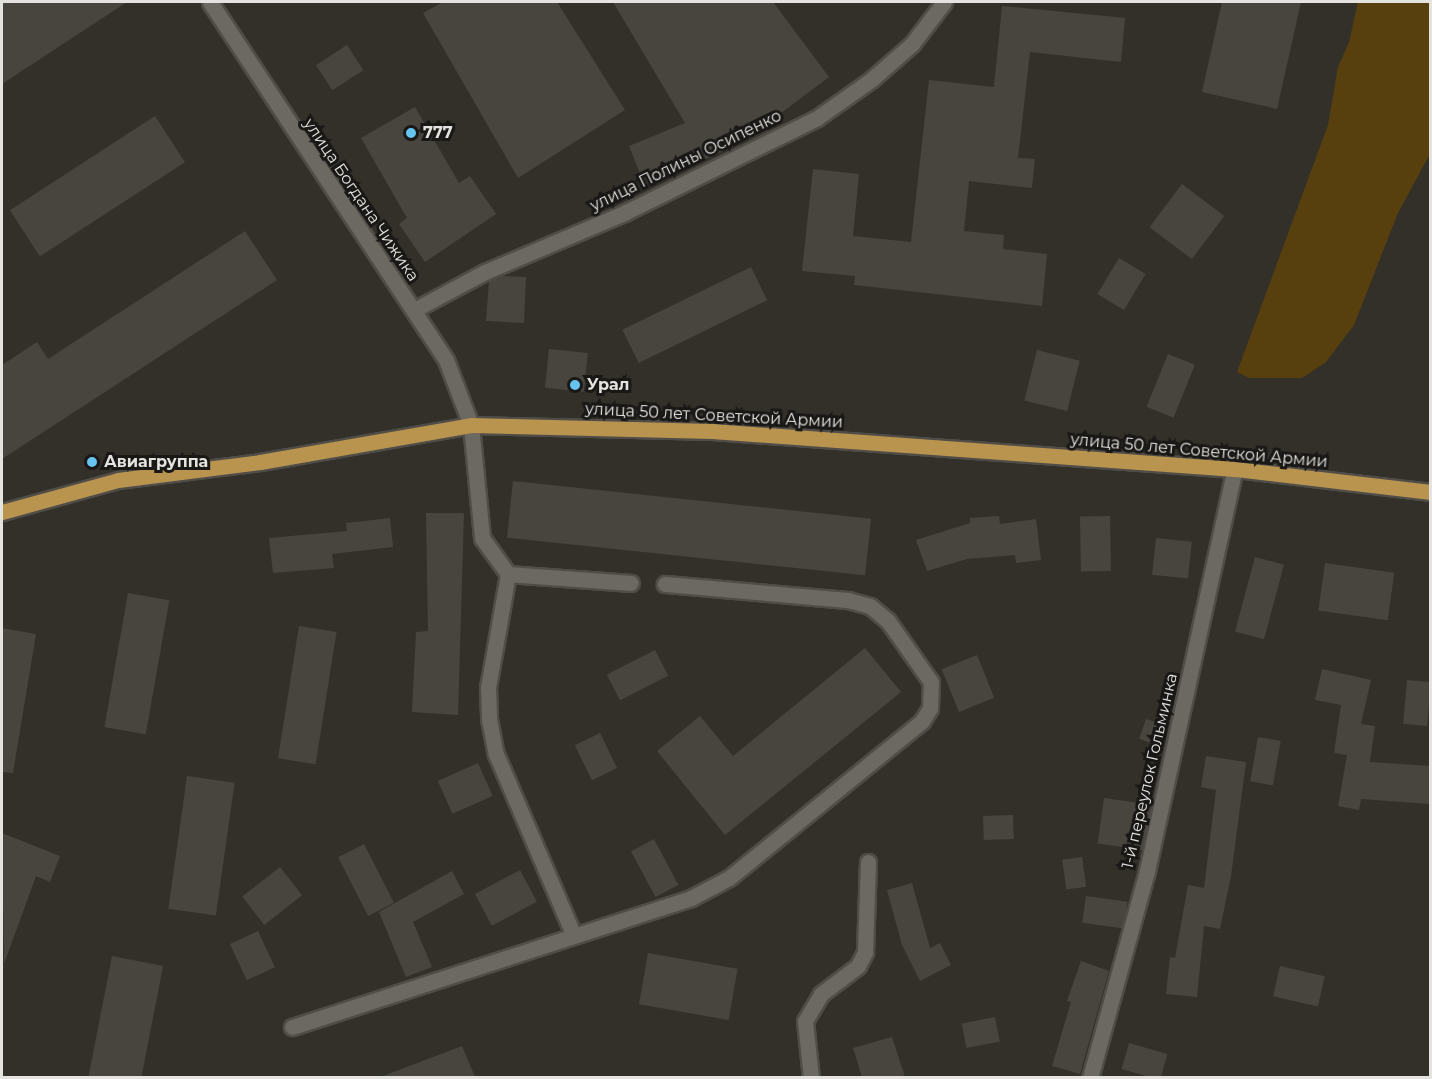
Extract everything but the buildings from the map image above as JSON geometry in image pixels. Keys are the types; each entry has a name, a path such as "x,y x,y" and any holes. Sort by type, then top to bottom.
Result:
{"main road":[{"name":"улица 50 лет Советской Армии","path":"2,512 118,480 260,462 471,425 712,431 1235,469 1431,492"}],"street":[{"name":"улица Богдана Чижика","path":"210,2 446,360 471,425 482,538 508,574"},
{"name":"улица Полины Осипенко","path":"414,310 485,272 624,213 817,118 872,80 912,44 944,2"},
{"name":"1-й переулок Гольминка","path":"1090,1077 1147,871 1235,469"},
{"path":"573,934 505,783 489,719 488,687 508,574 631,583"},
{"path":"292,1027 573,934 655,912 729,878 922,721 930,708 931,682 888,621 870,606 848,600 665,584"},
{"path":"811,1077 805,1033 810,1008 821,994 858,966 865,952 868,862"}],"shaded area":[{"path":"1358,2 1430,2 1430,154 1398,213 1354,325 1326,362 1302,378 1249,378 1237,372 1328,125 1338,67 1349,42"}],"place":[{"name":"777","path":"411,133"},
{"name":"Урал","path":"575,385"},
{"name":"Авиагруппа","path":"92,462"}]}
